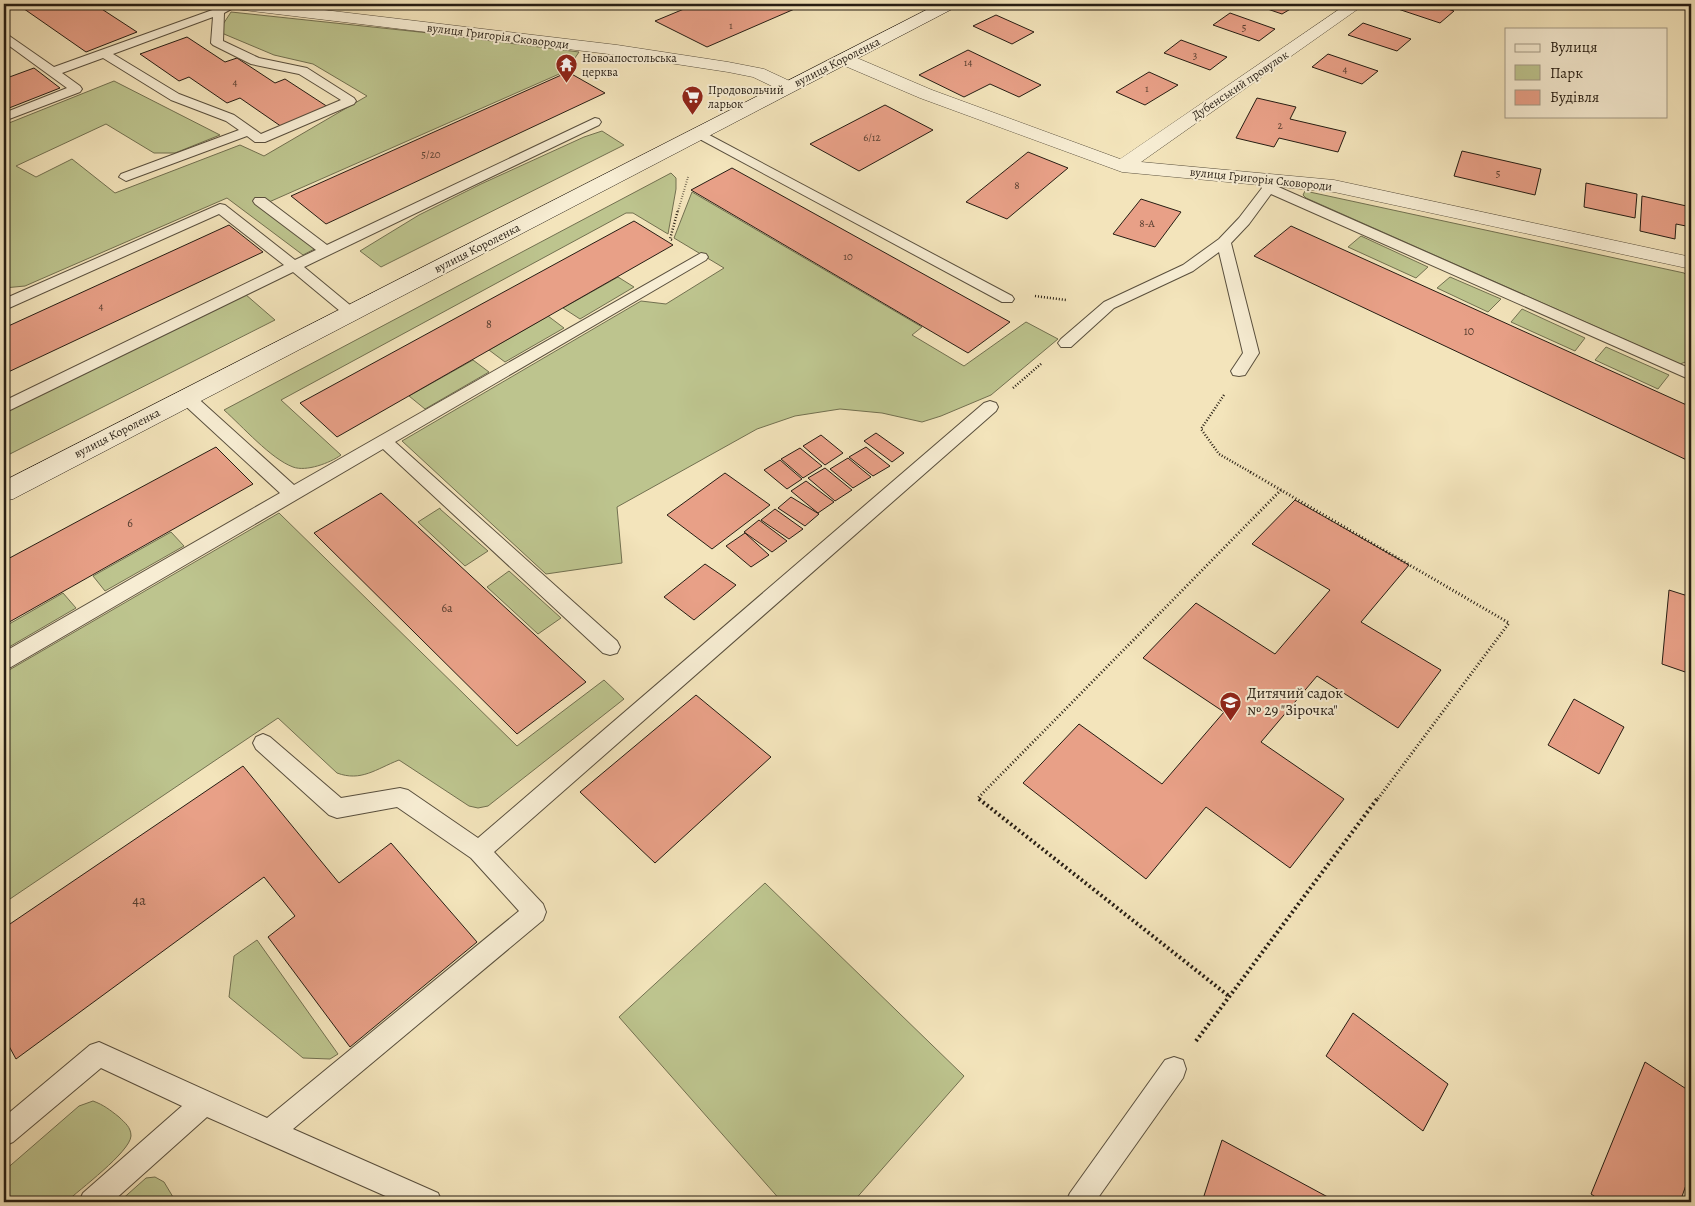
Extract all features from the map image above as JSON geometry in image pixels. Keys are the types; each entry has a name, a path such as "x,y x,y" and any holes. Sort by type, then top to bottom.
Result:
{"street":[{"name":"вулиця Короленка","path":"4,492 950,4"},
{"name":"Дубенський провулок","path":"1122,166 1358,4"},
{"name":"вулиця Григорія Сковороди","path":"231,6 608,49 758,73 788,87"},
{"name":"вулиця Григорія Сковороди","path":"844,59 926,94 1122,166 1265,183 1334,186 1691,263"}],"lane":[{"path":"53,72 231,6"},
{"path":"103,53 175,97 230,118 260,139 350,101 303,71 255,61 217,43 231,6"},
{"path":"4,37 76,89 4,117"},
{"path":"4,408 595,122"},
{"path":"126,177 249,132"},
{"path":"698,133 1007,299"},
{"path":"1066,343 1109,305 1188,268 1224,242 1244,221 1265,183 1691,375"},
{"path":"260,201 326,251"},
{"path":"4,305 220,208 352,313"},
{"path":"1224,242 1251,353 1239,371"},
{"path":"4,661 701,257"},
{"path":"186,398 293,494"},
{"path":"479,852 990,407"},
{"path":"384,441 610,647"},
{"path":"263,742 337,808 400,797 479,852 534,912 269,1133"},
{"path":"4,1133 99,1054 269,1133 429,1202"},
{"path":"1079,1202 1174,1069"},
{"path":"92,1202 204,1103"}],"path":[{"path":"688,175 670,239 701,257"},
{"path":"1007,299 1015,294 1109,305"},
{"path":"990,407 1066,343"},
{"path":"1174,1069 1509,624 1219,454 1201,429 1239,371"},
{"path":"1230,997 978,798 1281,490"}],"green space":[{"path":"231,12 429,33 579,52 566,71 269,202 324,244 303,255 227,198 25,286 4,288 4,125 114,81 220,135 175,153 154,153 106,124 16,166 36,177 72,159 115,193 240,145 264,156 367,96 313,64 274,55 224,34 220,29"},
{"path":"602,131 624,145 381,267 360,251 419,215 481,184 584,137"},
{"path":"671,173 676,178 676,189 668,234 633,213 626,213 281,400 341,455 336,458 311,468 293,467 266,450 224,410"},
{"path":"1305,191 1684,273 1691,279 1691,360 1680,364 1306,198 1303,195"},
{"path":"692,192 922,327 912,335 964,366 1026,322 1058,339 991,395 922,422 882,413 840,409 795,416 757,429 617,507 622,563 546,574 402,441 641,301 666,304 724,268 674,238"},
{"path":"1361,236 1428,267 1416,278 1348,247"},
{"path":"618,277 634,287 580,319 563,308"},
{"path":"1450,277 1501,299 1488,312 1437,288"},
{"path":"245,294 275,320 4,457 4,412"},
{"path":"1522,309 1585,338 1575,351 1511,322"},
{"path":"548,316 564,328 505,362 489,350"},
{"path":"1606,347 1669,375 1658,389 1595,360"},
{"path":"473,360 489,372 425,409 409,396"},
{"path":"440,508 488,551 465,566 418,522"},
{"path":"279,513 517,746 604,680 624,699 488,806 478,808 469,806 399,760 361,775 354,776 337,773 278,718 4,903 4,673"},
{"path":"171,532 184,546 105,591 93,576"},
{"path":"509,571 561,618 538,634 487,587"},
{"path":"63,593 76,608 4,650 4,627"},
{"path":"765,883 964,1076 853,1202 782,1202 619,1017"},
{"path":"257,940 338,1054 330,1059 303,1058 229,997 234,956"},
{"path":"93,1101 113,1112 129,1128 131,1136 122,1151 66,1202 4,1202 4,1171 79,1106"},
{"path":"155,1177 164,1182 176,1202 119,1202 146,1178"}],"building":[{"path":"17,4 94,4 137,32 86,52"},
{"path":"696,4 806,4 707,47 655,21"},
{"path":"1253,4 1299,4 1282,14"},
{"path":"1396,4 1430,4 1454,11 1440,23 1392,7"},
{"path":"1230,13 1275,29 1259,41 1213,25"},
{"path":"996,15 1034,32 1012,44 973,26"},
{"path":"1363,23 1411,39 1397,51 1348,35"},
{"path":"187,37 225,62 237,58 275,83 285,79 328,107 282,127 240,98 227,103 189,77 179,81 140,54"},
{"path":"1181,40 1227,57 1210,70 1164,53"},
{"path":"968,50 1041,85 1019,97 990,84 964,97 919,75"},
{"path":"1328,54 1378,71 1362,84 1312,67"},
{"path":"34,68 60,88 4,110 4,79"},
{"path":"568,72 605,93 326,224 291,196"},
{"path":"1149,72 1178,85 1145,105 1116,92"},
{"path":"1257,98 1296,107 1290,119 1346,132 1338,152 1279,138 1274,147 1236,138"},
{"path":"885,105 933,130 859,171 810,144"},
{"path":"1462,151 1541,169 1535,195 1454,176"},
{"path":"1028,152 1068,168 1007,219 966,202"},
{"path":"732,168 1010,322 968,353 691,190"},
{"path":"1586,183 1637,194 1635,218 1584,207"},
{"path":"1642,196 1691,207 1691,227 1676,224 1675,239 1640,231"},
{"path":"1141,199 1181,212 1155,247 1113,234"},
{"path":"634,221 673,245 337,437 300,403"},
{"path":"229,225 263,252 4,374 4,328"},
{"path":"1291,226 1691,407 1691,462 1254,256"},
{"path":"876,433 904,453 892,462 864,441"},
{"path":"821,435 843,453 825,465 803,446"},
{"path":"216,447 253,484 4,625 4,561"},
{"path":"866,447 890,466 873,476 849,457"},
{"path":"800,448 822,466 803,478 781,459"},
{"path":"848,458 871,477 853,488 830,469"},
{"path":"780,460 802,479 787,489 764,470"},
{"path":"825,468 852,490 835,501 808,478"},
{"path":"725,473 770,505 712,549 667,515"},
{"path":"806,481 834,502 818,513 791,491"},
{"path":"381,493 586,682 517,734 314,533"},
{"path":"791,497 819,514 805,526 778,508"},
{"path":"1295,500 1409,565 1361,622 1441,670 1398,728 1317,676 1261,742 1344,799 1290,868 1206,807 1146,879 1023,783 1079,724 1162,784 1224,712 1143,658 1196,603 1275,654 1330,590 1252,544"},
{"path":"775,509 803,529 789,539 761,520"},
{"path":"759,520 787,541 772,552 744,532"},
{"path":"745,533 769,555 751,567 726,546"},
{"path":"705,564 736,585 694,620 664,597"},
{"path":"1669,590 1691,597 1691,674 1662,664"},
{"path":"696,695 771,757 655,863 580,792"},
{"path":"1574,699 1624,727 1599,774 1548,745"},
{"path":"243,766 339,883 391,843 477,942 350,1047 268,937 295,916 264,877 16,1059 4,1037 4,928"},
{"path":"1353,1013 1448,1084 1423,1131 1326,1056"},
{"path":"1645,1062 1691,1092 1691,1171 1680,1202 1603,1202 1591,1194"},
{"path":"1222,1140 1337,1202 1202,1202"}],"place":[{"name":"Новоапостольська церква","path":"566,84"},
{"name":"Продовольчий ларьок","path":"692,116"},
{"name":"Дитячий садок № 29 \"Зірочка\"","path":"1231,721"}]}
